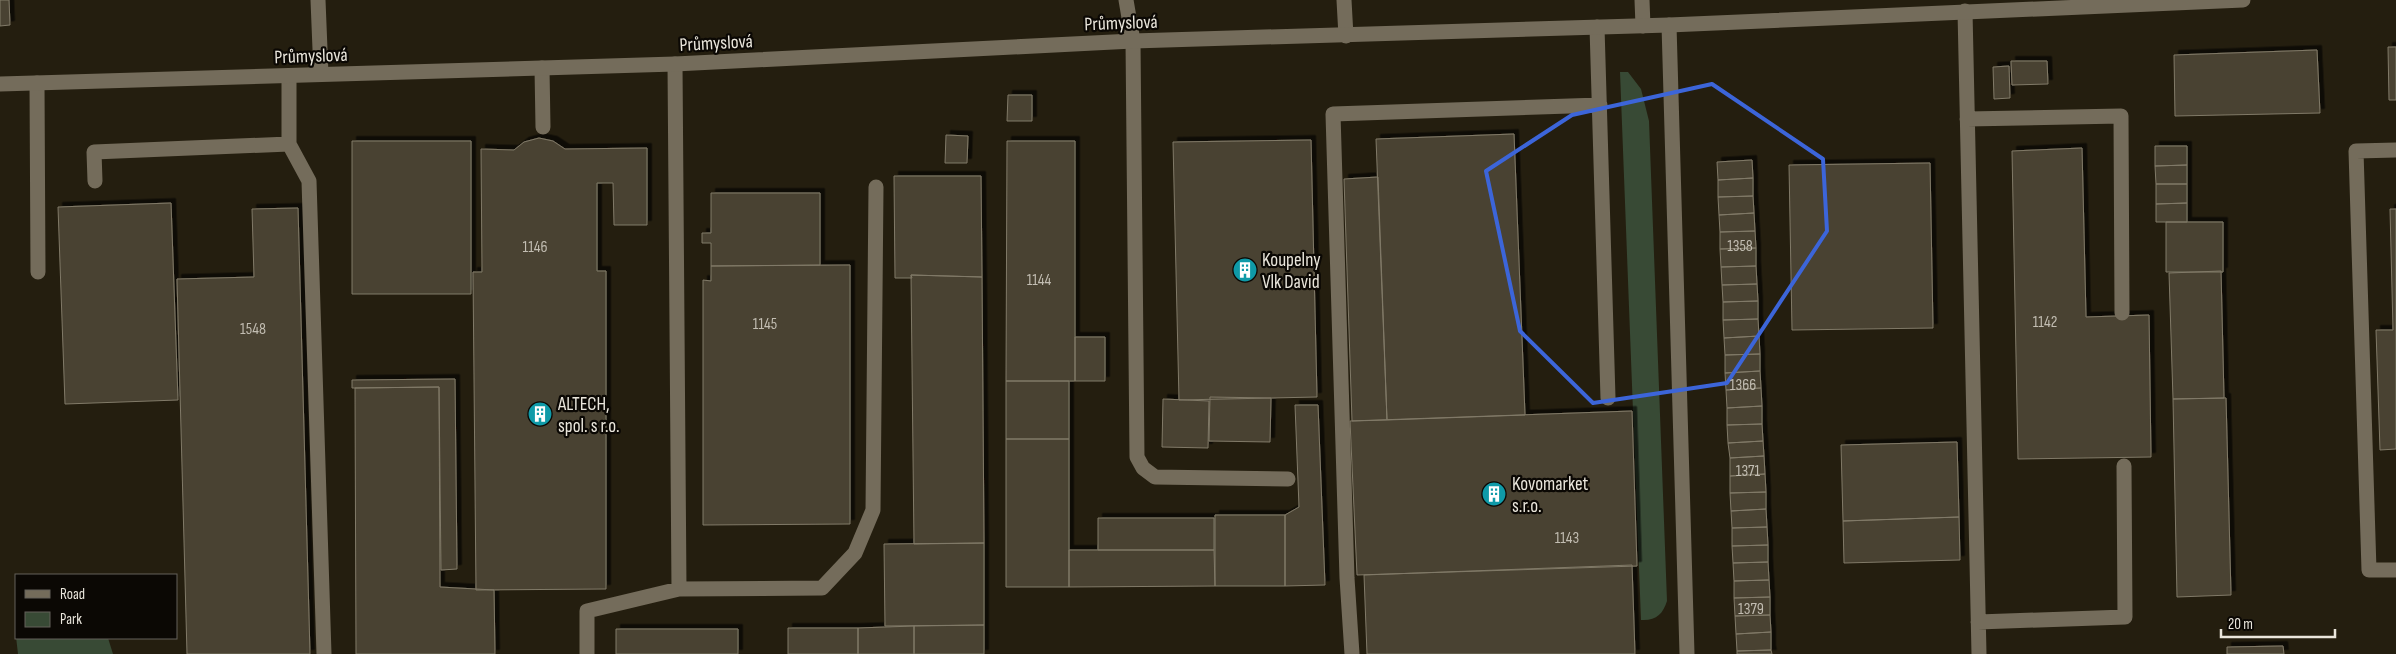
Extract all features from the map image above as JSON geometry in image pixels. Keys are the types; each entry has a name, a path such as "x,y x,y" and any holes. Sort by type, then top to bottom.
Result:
{"street":[{"path":"318,0 321,74"},
{"path":"1126,0 1133,41 1137,456 1143,468 1155,478 1288,479"},
{"path":"1344,0 1346,36"},
{"path":"1642,0 1643,26"},
{"name":"Průmyslová","path":"0,84 675,64 1133,41 1643,26 1965,11 2049,4 2243,0"},
{"path":"1965,11 1979,654"},
{"path":"1669,25 1687,654"},
{"path":"1597,27 1608,398"},
{"path":"675,64 678,590"},
{"path":"542,68 543,127"},
{"path":"289,76 289,144 309,181 324,654"},
{"path":"37,83 38,272"},
{"path":"1352,654 1347,578 1333,114 1600,105"},
{"path":"1967,119 2122,116 2122,313"},
{"path":"95,182 94,152 289,144"},
{"path":"2396,150 2356,151 2369,570 2396,570"},
{"path":"587,654 586,611 678,590 822,588 855,553 873,510 876,187"},
{"path":"1978,622 2125,617 2124,466"}],"highlighted area":[{"path":"1712,84 1823,159 1827,231 1727,383 1593,403 1520,331 1486,171 1572,115"}],"green space":[{"path":"1620,72 1628,72 1641,89 1649,121 1667,601 1658,616 1646,620 1641,620"},
{"path":"16,639 108,639 113,654 18,654"}],"building":[{"path":"0,0 9,0 10,25 0,26"},
{"path":"2388,47 2396,47 2396,100 2389,100"},
{"path":"2317,50 2320,113 2175,116 2174,55"},
{"path":"2011,61 2047,61 2048,84 2012,85"},
{"path":"2009,66 2010,98 1994,99 1993,67"},
{"path":"1008,95 1032,95 1032,121 1007,121"},
{"path":"1514,134 1525,415 1387,420 1376,139"},
{"path":"946,135 968,136 967,163 945,163"},
{"name":"ALTECH, spol. s r.o.","path":"539,138 553,141 565,149 647,148 647,225 614,225 613,183 597,183 597,271 606,271 606,589 476,590 473,272 482,272 481,149 514,150 524,142"},
{"name":"Koupelny Vlk David","path":"1311,140 1317,397 1179,400 1173,142"},
{"path":"352,141 471,141 471,294 352,294"},
{"path":"1007,141 1075,141 1075,381 1006,381"},
{"path":"2155,146 2187,146 2187,165 2155,166"},
{"path":"2082,148 2086,317 2149,315 2151,457 2018,459 2012,151"},
{"path":"1752,160 1753,178 1718,180 1717,162"},
{"path":"1930,163 1933,328 1792,330 1789,165"},
{"path":"2187,165 2187,184 2156,184 2155,166"},
{"path":"894,176 981,176 982,277 911,275 912,278 895,278"},
{"path":"1378,177 1387,420 1352,421 1344,179"},
{"path":"1753,178 1753,196 1718,197 1718,180"},
{"path":"2156,184 2187,184 2187,203 2156,204"},
{"path":"711,193 820,193 820,265 711,266 711,243 702,243 702,233 711,233"},
{"path":"1753,196 1754,213 1719,215 1718,197"},
{"path":"171,203 178,400 65,404 58,207"},
{"path":"2187,203 2187,222 2156,222 2156,204"},
{"path":"298,208 310,654 187,654 177,279 254,277 252,209"},
{"path":"2390,209 2396,209 2396,449 2380,450 2376,330 2393,330"},
{"path":"1754,213 1755,231 1720,232 1719,215"},
{"path":"2166,222 2223,222 2223,272 2166,272"},
{"path":"1755,231 1756,248 1720,249 1720,232"},
{"path":"1756,248 1756,266 1721,267 1720,249"},
{"path":"850,265 850,524 703,525 703,280 711,281 711,266"},
{"path":"1756,266 1757,284 1722,285 1721,267"},
{"path":"2221,271 2224,398 2173,399 2169,273"},
{"path":"911,275 982,277 984,543 914,544"},
{"path":"1757,284 1758,301 1723,302 1722,285"},
{"path":"1758,301 1758,319 1723,320 1723,302"},
{"path":"1758,319 1759,336 1724,338 1723,320"},
{"path":"1759,336 1760,354 1725,355 1724,338"},
{"path":"1075,337 1105,337 1105,381 1075,381"},
{"path":"1760,354 1760,371 1725,373 1725,355"},
{"path":"1760,371 1761,388 1726,390 1725,373"},
{"path":"455,379 457,569 441,570 439,387 352,388 352,380"},
{"path":"1006,381 1069,381 1069,439 1006,439"},
{"path":"439,387 440,587 494,590 495,654 356,654 355,388"},
{"path":"1761,388 1762,406 1727,408 1726,390"},
{"path":"1210,397 1271,398 1270,442 1209,441"},
{"path":"2226,398 2231,595 2177,597 2173,399"},
{"path":"1163,399 1209,401 1208,448 1162,447"},
{"path":"1295,405 1318,405 1325,585 1285,586 1285,515 1299,507"},
{"path":"1762,406 1762,424 1727,425 1727,408"},
{"name":"Kovomarket s.r.o.","path":"1632,411 1637,566 1357,575 1350,421"},
{"path":"1762,424 1763,441 1728,443 1727,425"},
{"path":"1006,439 1069,439 1069,587 1006,587"},
{"path":"1763,441 1764,456 1730,458 1728,443"},
{"path":"1957,442 1959,517 1843,521 1841,445"},
{"path":"1764,456 1765,474 1730,476 1730,458"},
{"path":"1765,474 1766,492 1730,493 1730,476"},
{"path":"1766,492 1766,509 1731,511 1730,493"},
{"path":"1766,509 1767,527 1732,528 1731,511"},
{"path":"1215,515 1285,515 1285,586 1215,586"},
{"path":"1959,517 1960,560 1844,563 1843,521"},
{"path":"1098,518 1214,518 1214,550 1098,550"},
{"path":"1767,527 1768,545 1732,546 1732,528"},
{"path":"984,543 984,625 885,626 884,544"},
{"path":"1768,545 1768,562 1733,563 1732,546"},
{"path":"1069,550 1214,550 1215,586 1069,587"},
{"path":"1768,562 1769,580 1734,581 1733,563"},
{"path":"1632,565 1635,654 1367,654 1364,575"},
{"path":"1769,580 1770,597 1734,598 1734,581"},
{"path":"1770,597 1770,615 1735,616 1734,598"},
{"path":"1770,615 1771,632 1736,634 1735,616"},
{"path":"984,625 984,654 914,654 914,626"},
{"path":"914,626 914,654 858,654 858,628"},
{"path":"788,628 858,628 858,654 788,654"},
{"path":"616,629 738,629 738,654 616,654"},
{"path":"1771,632 1771,650 1737,651 1736,634"},
{"path":"2283,646 2284,654 2227,654 2227,647"},
{"path":"1771,650 1772,654 1737,654 1737,651"}],"place":[{"name":"Koupelny Vlk David","path":"1245,270"},
{"name":"ALTECH, spol. s r.o.","path":"540,414"},
{"name":"Kovomarket s.r.o.","path":"1494,494"}]}
